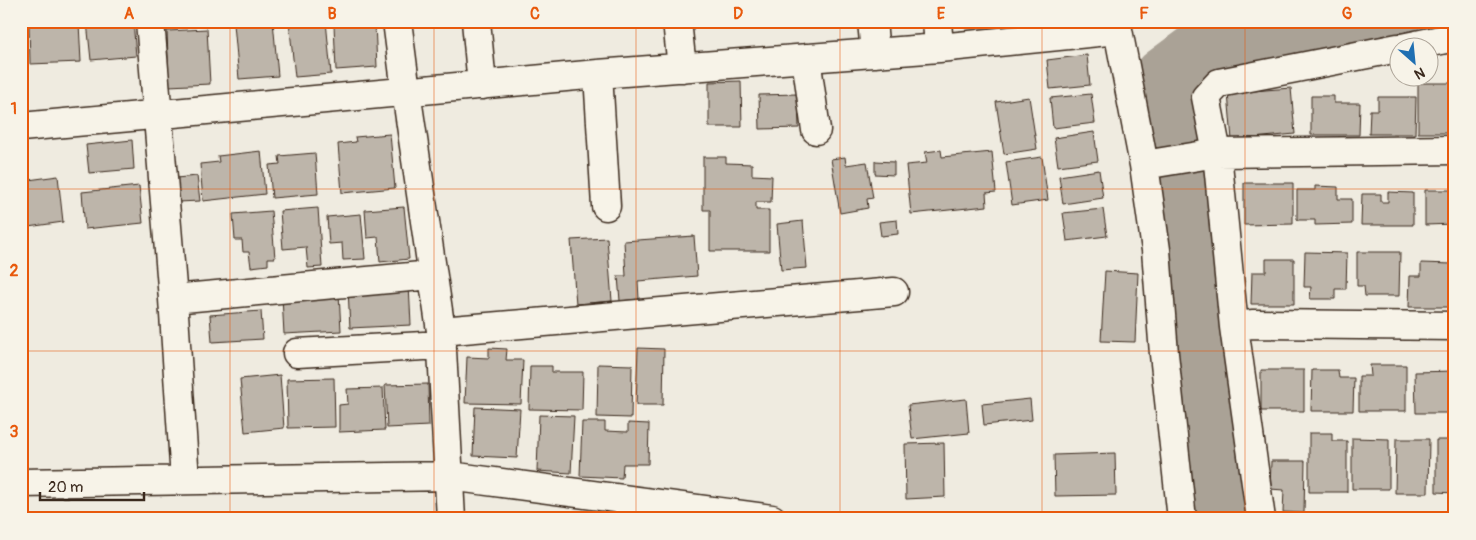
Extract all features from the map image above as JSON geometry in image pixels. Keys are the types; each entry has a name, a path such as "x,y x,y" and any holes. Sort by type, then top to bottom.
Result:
{"street":[{"path":"150,21 173,299 185,480"},
{"path":"398,21 441,338 451,519"},
{"path":"476,21 482,85"},
{"path":"677,21 682,68"},
{"path":"872,21 875,53"},
{"path":"937,21 939,48"},
{"path":"21,127 598,74 939,48 1118,26 1152,164 1164,354 1182,519"},
{"path":"1438,40 1455,37"},
{"path":"1261,519 1234,327 1205,156 1206,97 1219,83 1388,50"},
{"path":"806,58 816,130"},
{"path":"598,74 606,206"},
{"path":"1152,164 1205,156 1455,150"},
{"path":"173,299 432,275"},
{"path":"297,354 894,292"},
{"path":"1234,327 1252,324 1455,326"},
{"path":"21,484 450,476 772,519"}],"building":[{"path":"133,21 136,56 91,60 87,22"},
{"path":"273,21 278,76 239,79 234,24"},
{"path":"289,21 326,21 331,74 295,77"},
{"path":"79,23 81,62 30,64 29,24"},
{"path":"375,23 377,67 336,70 334,25"},
{"path":"207,29 210,84 169,86 167,31"},
{"path":"1087,55 1090,85 1050,89 1047,60"},
{"path":"741,81 742,127 709,127 709,82"},
{"path":"1438,83 1455,83 1455,133 1418,133 1418,88 1438,88"},
{"path":"1291,88 1295,134 1232,140 1228,93"},
{"path":"798,94 799,128 760,129 759,95"},
{"path":"1091,94 1095,123 1053,128 1050,98"},
{"path":"1311,96 1334,96 1334,103 1360,103 1359,135 1311,135"},
{"path":"1029,97 1037,149 1004,154 996,102"},
{"path":"1378,97 1416,97 1415,134 1369,134 1370,110 1378,110"},
{"path":"1094,132 1098,161 1058,166 1054,138"},
{"path":"390,134 395,188 342,193 338,144 356,142 355,137"},
{"path":"132,140 134,169 89,173 86,145"},
{"path":"941,150 942,157 992,152 996,192 986,193 987,206 911,214 906,165 927,163 925,152"},
{"path":"261,151 265,194 203,201 200,164 219,162 218,156"},
{"path":"315,153 318,194 272,198 269,165 280,164 279,156"},
{"path":"703,157 726,157 726,163 752,164 752,175 772,176 771,202 756,202 756,210 769,210 769,251 710,251 710,210 703,210"},
{"path":"845,157 846,165 867,162 873,198 867,199 868,208 840,213 831,159"},
{"path":"1042,157 1048,200 1012,205 1006,162"},
{"path":"875,161 894,162 894,175 875,174"},
{"path":"1099,170 1103,198 1063,204 1059,176"},
{"path":"58,176 63,222 21,228 21,181"},
{"path":"197,176 200,201 178,202 176,178"},
{"path":"1244,183 1293,183 1293,224 1244,225"},
{"path":"139,186 143,223 85,229 82,192"},
{"path":"1315,186 1338,187 1338,199 1352,199 1352,224 1315,225 1315,220 1297,220 1297,190 1315,190"},
{"path":"1425,190 1455,190 1455,224 1425,225"},
{"path":"1388,192 1413,193 1413,225 1361,225 1362,194 1381,194 1381,202 1388,202"},
{"path":"404,207 409,259 380,262 378,237 367,238 365,210"},
{"path":"318,208 322,267 308,268 306,247 283,249 280,211"},
{"path":"1103,209 1107,236 1067,241 1063,213"},
{"path":"271,211 275,258 268,258 268,265 251,267 249,252 243,252 242,240 235,240 233,214"},
{"path":"361,214 365,259 343,260 342,243 329,244 327,217"},
{"path":"897,220 898,234 881,236 879,222"},
{"path":"803,221 807,268 781,270 777,224"},
{"path":"694,236 697,276 638,281 639,299 620,301 618,276 626,276 624,241"},
{"path":"607,238 612,301 576,304 571,240"},
{"path":"1305,252 1347,253 1346,289 1335,289 1335,299 1310,299 1311,287 1304,287"},
{"path":"1357,252 1400,252 1399,296 1365,296 1364,286 1357,286"},
{"path":"1266,259 1294,259 1294,304 1251,304 1252,272 1266,272"},
{"path":"1421,263 1452,264 1452,307 1409,307 1410,276 1421,276"},
{"path":"1105,271 1138,273 1135,342 1101,341"},
{"path":"409,285 411,325 350,328 348,289"},
{"path":"339,293 341,331 284,334 282,297"},
{"path":"261,311 263,339 212,342 210,315"},
{"path":"489,348 507,349 506,360 523,360 521,404 465,403 467,357 489,358"},
{"path":"638,348 664,349 663,405 636,405"},
{"path":"598,364 632,365 631,418 597,417"},
{"path":"1370,365 1406,365 1406,411 1359,411 1359,376 1371,376"},
{"path":"530,366 552,366 552,372 583,372 582,410 529,409"},
{"path":"1261,370 1304,370 1304,411 1261,411"},
{"path":"1312,370 1338,370 1339,378 1354,378 1353,411 1311,411"},
{"path":"1455,371 1455,413 1416,413 1415,372"},
{"path":"280,375 284,428 245,432 240,379"},
{"path":"334,378 335,427 288,428 287,379"},
{"path":"428,384 429,426 387,428 385,385"},
{"path":"383,388 385,430 339,432 339,405 348,404 347,389"},
{"path":"966,399 969,433 912,439 908,405"},
{"path":"1030,399 1032,420 984,425 982,404"},
{"path":"475,407 520,409 517,458 473,456"},
{"path":"539,415 574,416 571,473 537,471"},
{"path":"582,422 605,422 605,431 628,432 628,423 649,424 648,464 623,464 622,478 580,476"},
{"path":"1309,433 1332,433 1332,441 1347,441 1347,492 1309,492"},
{"path":"1352,438 1389,439 1389,489 1352,489"},
{"path":"1396,439 1429,439 1428,493 1395,493"},
{"path":"1436,440 1455,440 1455,493 1436,492"},
{"path":"944,443 945,497 906,499 905,444"},
{"path":"1115,453 1116,495 1055,496 1054,455"},
{"path":"1271,461 1305,461 1304,513 1283,512 1284,490 1270,489"}],"waterway":[{"path":"1225,519 1165,78 1196,55 1389,21"}]}
